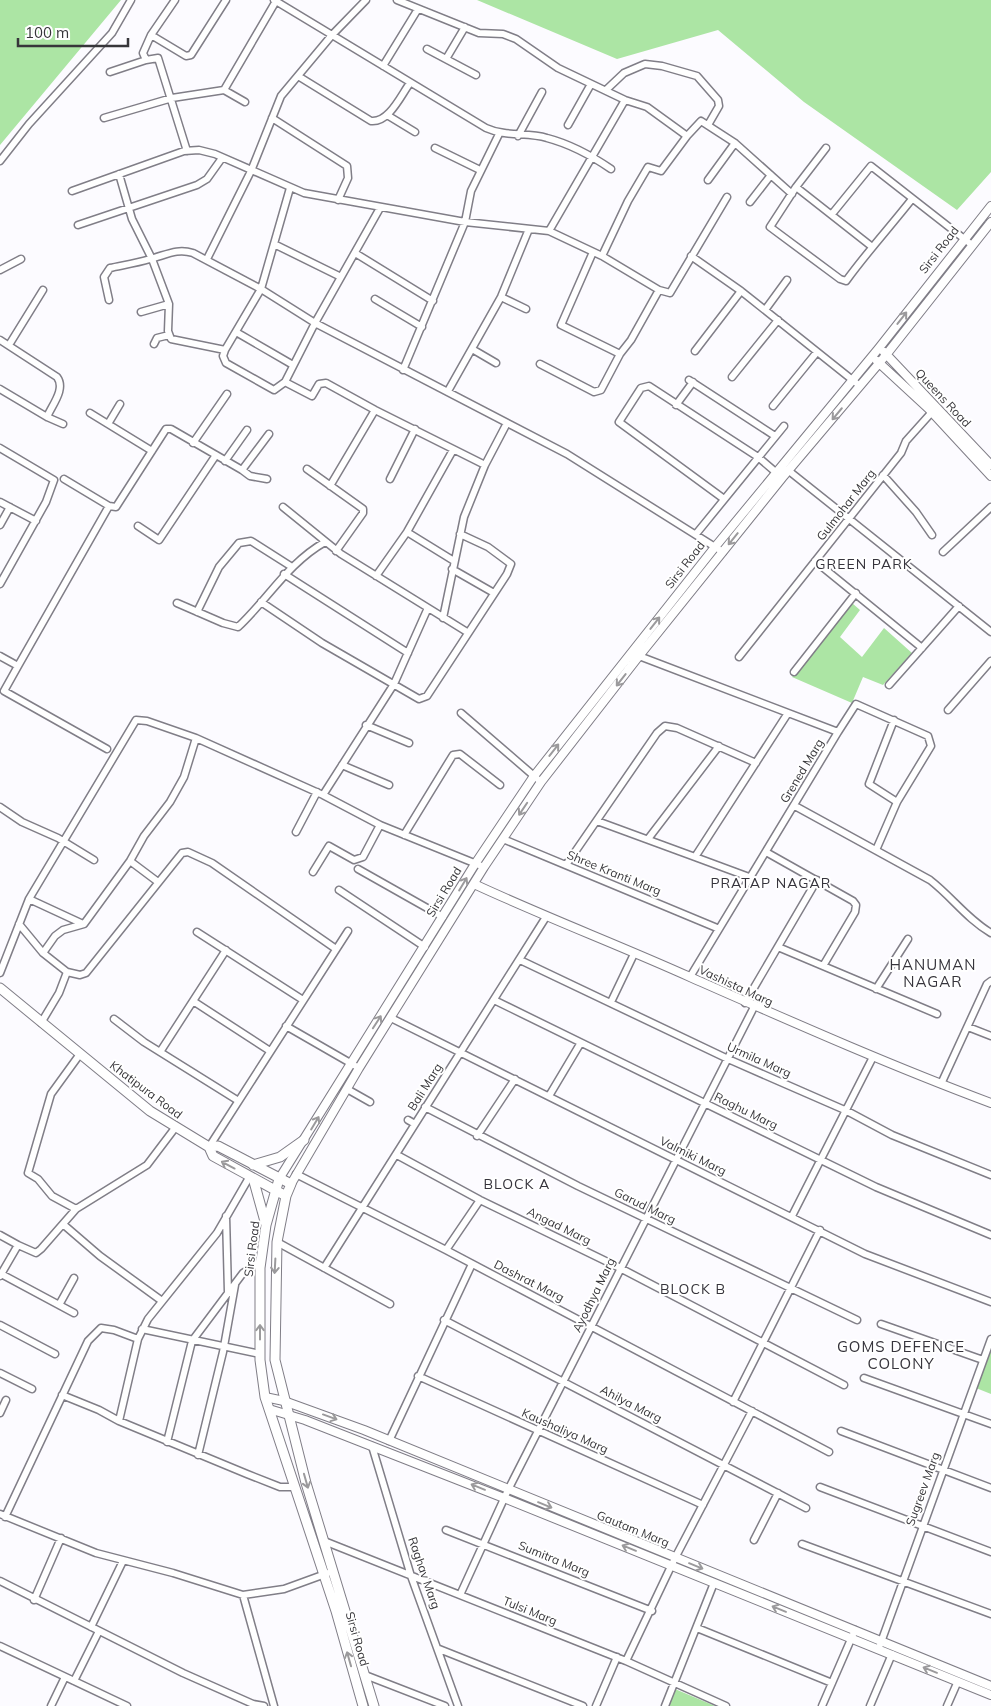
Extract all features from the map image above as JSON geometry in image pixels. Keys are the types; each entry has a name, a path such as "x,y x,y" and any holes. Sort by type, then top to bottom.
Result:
{"main road":[{"name":"Khatipura Road","path":"0,988 41,1024 175,1128 209,1147 213,1156 286,1196"},
{"path":"252,1165 280,1157 304,1140"},
{"path":"209,1147 218,1146 291,1184"},
{"path":"251,1177 266,1225"},
{"name":"Sirsi Road","path":"279,1178 266,1225 261,1260 260,1354 265,1398 324,1575 363,1706"},
{"name":"Sirsi Road","path":"291,1184 286,1196 277,1242 275,1360 287,1413 374,1706"}],"street":[{"path":"0,161 29,124 112,33 131,0"},
{"path":"146,60 143,53 152,35 175,0"},
{"path":"152,35 186,56 191,55 226,0"},
{"path":"224,90 275,0 410,83 499,134 546,137 592,156 611,169"},
{"path":"208,259 251,171 281,96 332,35 366,0"},
{"path":"397,0 479,33 503,34 516,38 558,68 625,100 647,107 687,136"},
{"path":"383,66 418,8"},
{"path":"446,59 465,27"},
{"path":"427,49 476,75"},
{"path":"110,72 158,58 187,151"},
{"path":"606,90 624,73 645,64 662,66 697,76 718,100 719,106 708,125"},
{"path":"298,76 371,121 382,120 410,83"},
{"path":"568,125 591,84"},
{"path":"104,118 172,98 224,90 245,102"},
{"path":"518,136 542,92"},
{"path":"549,231 625,100"},
{"path":"387,115 415,132"},
{"path":"272,118 347,166 348,178 338,200"},
{"path":"602,256 628,201 648,167 661,171 700,121 735,144 792,194"},
{"path":"404,370 465,222 471,192 499,134"},
{"path":"708,180 735,144"},
{"path":"435,148 480,170"},
{"path":"826,148 796,187 770,227 835,276 846,281 871,246 888,230 912,200"},
{"path":"72,191 187,151 199,150 222,158 304,194 465,222 549,231 602,256 659,290 670,292 726,197"},
{"path":"78,225 198,185 207,179 222,158"},
{"path":"832,214 871,166 972,246"},
{"path":"118,174 128,208 152,259 169,304 169,335 172,339 225,350"},
{"path":"750,202 771,176"},
{"path":"796,187 871,246"},
{"path":"290,188 261,290 225,350 224,356 226,363 274,390 286,382 293,364 315,323 380,208"},
{"name":"Sirsi Road","path":"279,1178 475,864 714,547 879,348 991,206"},
{"name":"Sirsi Road","path":"291,1184 359,1068 503,839 538,779 782,478 886,355 991,222"},
{"path":"448,391 501,297 529,229"},
{"path":"274,244 341,277"},
{"path":"109,300 104,284 106,272 110,268 184,250 208,259 315,323 566,454 723,552"},
{"path":"593,252 561,325 620,354"},
{"path":"355,253 432,301"},
{"path":"691,256 765,310 860,386"},
{"path":"0,270 21,259"},
{"path":"765,310 787,280"},
{"path":"9,345 43,290"},
{"path":"540,364 594,392 601,390 620,354 631,340 659,290"},
{"path":"695,351 741,292"},
{"path":"501,297 526,309"},
{"path":"375,299 422,327"},
{"path":"141,312 169,304"},
{"path":"732,377 778,320"},
{"path":"236,332 293,364"},
{"path":"154,344 157,338 169,335"},
{"path":"0,340 40,368 57,377 61,382 61,388 47,417"},
{"name":"Queens Road","path":"879,348 991,465"},
{"path":"472,349 496,363"},
{"path":"773,406 817,352"},
{"name":"Queens Road","path":"872,356 932,412 991,476"},
{"path":"676,405 691,381 775,436"},
{"path":"286,382 312,396 319,384 326,383 375,410 485,465"},
{"path":"724,499 619,422 643,387 649,386 758,457 782,478"},
{"path":"0,389 47,417 63,424"},
{"path":"193,443 227,394"},
{"path":"108,424 120,404"},
{"path":"330,486 375,410"},
{"name":"Gulmohar Marg","path":"739,657 901,452 906,440 932,412"},
{"path":"90,413 152,451"},
{"path":"443,618 464,517 485,465 508,423"},
{"path":"696,534 784,426"},
{"path":"64,479 110,506 116,507 166,429 171,429 250,476 267,479"},
{"path":"390,479 416,429"},
{"path":"225,461 246,430"},
{"path":"242,470 269,434"},
{"path":"0,448 54,480 36,521 0,584"},
{"path":"376,576 407,532 453,450"},
{"path":"138,526 159,540 216,455"},
{"path":"306,469 363,509 336,551"},
{"path":"789,471 991,632"},
{"path":"883,475 916,512 932,535"},
{"path":"0,502 36,521"},
{"path":"107,749 4,691 110,506"},
{"path":"0,525 10,507"},
{"path":"283,507 336,551 428,610 467,632"},
{"path":"943,552 991,507"},
{"path":"407,532 454,561"},
{"path":"260,602 322,643 419,699 427,696 511,564 488,548 460,534"},
{"path":"198,612 219,567 239,543 251,541 292,567"},
{"path":"177,603 238,626 284,574 325,542"},
{"path":"816,561 922,648"},
{"path":"452,569 494,592"},
{"path":"284,574 408,653"},
{"path":"794,672 856,593"},
{"path":"889,685 960,606"},
{"path":"296,832 320,793 342,764 394,684 428,610"},
{"path":"0,656 18,666"},
{"name":"Grened Marg","path":"639,656 838,732 690,977"},
{"path":"948,710 991,661"},
{"path":"838,732 856,704 928,736 931,746 897,802 876,850"},
{"path":"461,713 538,779"},
{"path":"695,857 788,713"},
{"path":"0,973 29,899 136,720 147,721 196,738 320,793 380,825 484,867"},
{"path":"894,720 869,784 897,802"},
{"path":"366,725 409,743"},
{"path":"566,866 657,733 665,726 677,728 756,762"},
{"path":"43,953 55,936 63,930 84,924 130,861 144,836 170,802 184,777 196,738"},
{"path":"648,839 719,746"},
{"path":"404,835 456,753 460,754 500,785"},
{"path":"342,764 388,786"},
{"path":"795,806 930,880 946,893 966,916 991,933"},
{"path":"0,807 22,822 64,842 94,860"},
{"path":"597,820 750,877"},
{"path":"312,872 329,846 359,860 363,857 380,825"},
{"name":"Shree Kranti Marg","path":"503,839 718,928"},
{"path":"19,924 43,953 67,972 80,975 86,973 182,853 188,852 212,863 336,949"},
{"path":"766,852 853,900 856,905 855,912 823,966"},
{"path":"130,861 158,882"},
{"path":"358,869 443,917"},
{"path":"745,1003 817,880"},
{"name":"Vashista Marg","path":"474,884 546,917 690,977 754,1007 873,1057 991,1103"},
{"path":"339,890 425,946"},
{"path":"29,899 84,924"},
{"name":"Bali Marg","path":"324,1268 364,1208 546,917"},
{"path":"209,1147 237,1100 348,931"},
{"path":"197,932 303,1000"},
{"path":"876,989 908,940"},
{"path":"778,947 937,1014"},
{"path":"160,1052 226,950"},
{"path":"611,1002 634,954"},
{"name":"Urmila Marg","path":"520,960 728,1059 847,1111 933,1153 991,1174"},
{"path":"41,1024 59,993 67,972"},
{"path":"941,1084 987,984 991,981"},
{"name":"Raghu Marg","path":"494,1000 580,1044 907,1202 991,1235"},
{"path":"193,1001 270,1051"},
{"name":"Ayodhya Marg","path":"460,1594 508,1490 754,1007"},
{"name":"Valmiki Marg","path":"391,1018 882,1261 991,1302"},
{"path":"114,1019 160,1052 237,1100"},
{"path":"286,1026 359,1068"},
{"path":"968,1027 991,1036"},
{"path":"549,1096 580,1044"},
{"path":"76,1209 52,1196 38,1179 28,1173 51,1094 80,1054"},
{"path":"792,1216 873,1057"},
{"path":"477,1136 515,1079"},
{"path":"347,1089 370,1102"},
{"name":"Garud Marg","path":"425,1108 477,1136 857,1320"},
{"path":"408,1120 415,1124"},
{"path":"0,1235 36,1253 64,1225 76,1209 147,1165 175,1128"},
{"name":"Angad Marg","path":"397,1155 480,1200 620,1268 844,1385"},
{"name":"Dashrat Marg","path":"296,1174 446,1250 829,1452"},
{"path":"119,1422 142,1329 217,1233 251,1177"},
{"path":"446,1250 480,1200"},
{"path":"226,1216 228,1292"},
{"path":"64,1225 94,1252 162,1301"},
{"path":"733,1402 820,1230"},
{"path":"277,1242 390,1304"},
{"path":"18,1245 0,1275 74,1313"},
{"path":"167,1442 192,1341 242,1273 261,1260"},
{"path":"389,1441 444,1320 472,1264"},
{"path":"59,1305 74,1278"},
{"path":"198,1455 224,1347 235,1283"},
{"name":"Ahilya Marg","path":"444,1320 806,1508"},
{"path":"881,1324 983,1360"},
{"path":"0,1326 55,1354"},
{"path":"138,1339 114,1330 101,1328 96,1330 88,1341 2,1516 96,1553 173,1573 243,1595 284,1590 334,1571"},
{"path":"142,1329 260,1354"},
{"name":"Sugreev Marg","path":"880,1645 921,1526 991,1338"},
{"path":"0,1373 32,1389"},
{"name":"Kaushaliya Marg","path":"418,1376 703,1505"},
{"path":"864,1378 991,1424"},
{"path":"62,1395 99,1410 119,1422 198,1455 280,1487 295,1487"},
{"name":"Gautam Marg","path":"265,1398 284,1400 389,1441 674,1562 714,1583 852,1638 880,1645 991,1686"},
{"path":"0,1413 6,1400"},
{"name":"Gautam Marg","path":"269,1409 287,1413 504,1498 855,1630 892,1654 991,1695"},
{"path":"626,1661 652,1611 674,1562 752,1411"},
{"path":"841,1431 991,1488"},
{"name":"Raghav Marg","path":"372,1446 411,1576 458,1706"},
{"path":"820,1487 991,1552"},
{"path":"754,1540 778,1493"},
{"name":"Sumitra Marg","path":"446,1530 652,1611"},
{"path":"34,1600 61,1538"},
{"name":"Tulsi Marg","path":"324,1542 626,1661 726,1706"},
{"path":"802,1544 991,1614"},
{"path":"91,1627 123,1561"},
{"path":"0,1581 34,1600 182,1673 253,1704 264,1706"},
{"path":"665,1706 714,1583"},
{"path":"243,1595 274,1706"},
{"path":"697,1628 832,1683"},
{"path":"822,1706 855,1630"},
{"path":"74,1681 99,1631"},
{"path":"0,1646 127,1706"},
{"path":"438,1649 584,1706"},
{"path":"870,1706 892,1654"},
{"path":"596,1706 616,1657"},
{"path":"366,1675 444,1706"},
{"path":"51,1706 65,1677"},
{"path":"948,1706 958,1681"}],"green space":[{"path":"0,0 121,0 0,145"},
{"path":"477,0 991,0 991,172 957,210 804,102 718,30 617,59"},
{"path":"852,603 860,610 840,637 862,657 884,628 912,653 883,685 863,677 852,703 792,677"},
{"path":"991,1349 991,1394 976,1388"},
{"path":"675,1689 715,1706 668,1706"}],"district":[{"name":"GREEN PARK","path":"864,564"},
{"name":"PRATAP NAGAR","path":"771,883"},
{"name":"HANUMAN NAGAR","path":"933,974"},
{"name":"BLOCK A","path":"517,1184"},
{"name":"BLOCK B","path":"693,1289"},
{"name":"GOMS DEFENCE COLONY","path":"901,1356"}]}
